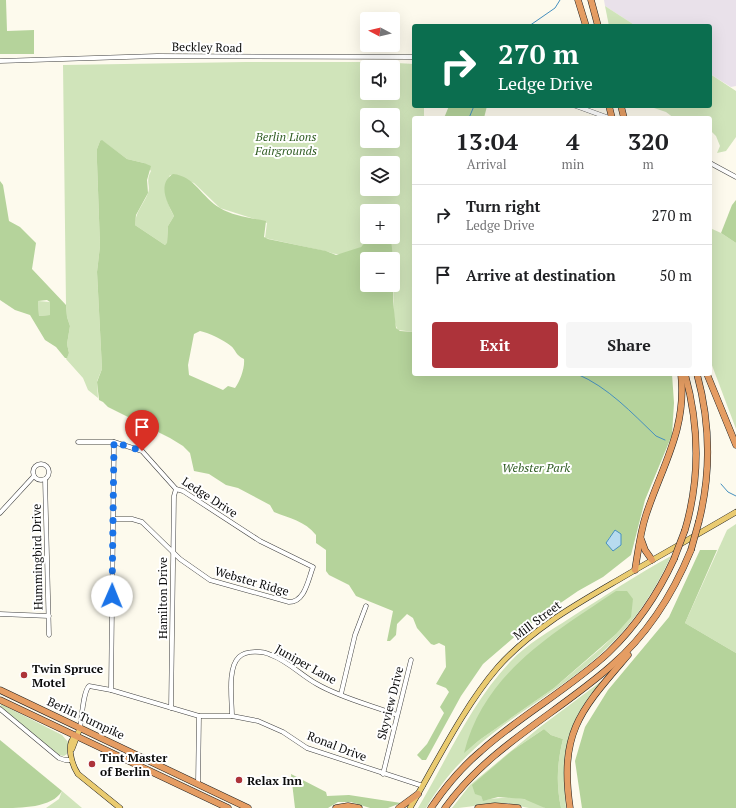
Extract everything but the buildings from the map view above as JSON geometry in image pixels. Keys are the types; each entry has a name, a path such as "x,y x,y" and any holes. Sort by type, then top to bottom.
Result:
{"highway":[{"path":"578,0 585,24"},
{"path":"591,0 597,24"},
{"path":"635,570 646,513 677,433 682,404 681,376"},
{"path":"431,808 452,781 481,750 588,670 614,647 646,609 674,559 685,530 693,491 696,451 694,414 685,376"},
{"path":"570,808 567,784 567,763 570,743 576,726 593,695 632,651 640,636 668,598 691,550 706,487 708,448 704,408 697,376"},
{"path":"708,376 736,445"},
{"path":"641,536 643,546 652,560"},
{"path":"445,808 465,782 491,757 600,675 640,636"},
{"name":"Berlin Turnpike","path":"0,690 248,808"},
{"name":"Berlin Turnpike","path":"0,700 228,808"},
{"path":"399,808 418,794"},
{"path":"336,808 348,806 359,808"},
{"path":"478,808 494,806 518,808"}],"main road":[{"name":"Mill Street","path":"410,808 481,688 506,658 553,619 736,512"},
{"path":"80,728 72,740 71,760 78,774 120,808"}],"street":[{"name":"Beckley Road","path":"0,61 157,56 412,57"},
{"path":"582,108 604,116"},
{"path":"712,164 736,177"},
{"name":"Ledge Drive","path":"78,442 114,442 142,451 176,489 182,491 260,541 313,567"},
{"path":"110,690 114,442"},
{"name":"Hummingbird Drive","path":"0,513 34,476 36,466 44,464 49,471 48,476 45,479 49,635"},
{"path":"34,476 38,479 45,479"},
{"name":"Hamilton Drive","path":"171,708 172,552 174,496 176,489"},
{"name":"Webster Ridge","path":"113,518 132,519 142,522 172,552 210,580 289,602 295,602 301,598 313,567"},
{"path":"341,694 355,635 366,606"},
{"path":"0,614 49,616"},
{"name":"Juniper Lane","path":"232,716 233,664 240,656 247,653 262,653 271,655 318,685 397,715"},
{"name":"Skyview Drive","path":"383,774 411,660"},
{"name":"Ronal Drive","path":"80,728 85,690 90,686 110,690 199,716 232,716 258,722 283,732 307,748 422,786"},
{"path":"0,709 60,758 71,760"},
{"path":"198,784 199,716"}],"shaded area":[{"path":"604,0 736,0 736,86 731,87 712,75 712,24 633,24 605,6"}],"green space":[{"path":"0,0 6,0 7,31 34,30 34,54 0,54"},
{"path":"605,6 633,24 609,24"},
{"name":"Berlin Lions Fairgrounds","path":"360,62 360,100 400,100 400,63 412,64 412,108 424,108 424,116 412,116 412,332 398,330 394,318 393,292 400,292 400,252 392,252 392,244 400,244 400,204 360,204 360,244 364,244 346,254 334,254 265,238 267,223 220,208 194,183 170,175 166,196 174,216 168,226 167,244 165,245 135,225 138,212 148,193 148,178 151,171 144,163 127,159 104,142 100,141 97,149 100,246 97,272 102,369 97,381 98,398 88,390 83,378 66,359 69,353 67,344 70,326 67,317 63,65"},
{"path":"712,75 736,91 736,137 726,151 717,153 720,146 716,136 712,132 712,116 671,116 666,112 654,108 712,108"},
{"path":"448,108 486,108 484,116 445,116"},
{"name":"Webster Park","path":"102,140 127,159 151,166 147,180 148,193 136,215 135,225 165,245 167,243 168,226 174,216 166,200 164,188 168,178 173,174 181,176 193,183 208,199 225,211 266,221 264,237 268,239 326,251 336,255 361,247 364,244 392,244 392,252 360,252 360,292 393,292 396,328 400,331 412,332 412,376 672,376 674,403 672,435 645,500 631,555 603,577 578,591 527,626 483,664 461,696 426,760 422,760 417,755 427,744 444,713 440,707 449,692 446,688 436,684 446,667 445,646 439,643 434,645 431,644 417,628 413,618 407,614 397,624 396,635 390,641 387,641 393,611 356,596 349,585 329,575 326,571 326,550 316,543 316,535 312,530 296,520 274,512 270,505 238,488 226,485 209,474 194,471 190,453 183,446 108,407 99,400 97,382 102,369 97,272 100,246 97,149 100,141","holes":["200,331 224,341 244,359 244,366 239,382 235,388 228,386 223,390 189,375 188,365 194,334","621,534 621,545 607,541 610,537"]},
{"path":"0,181 3,185 9,221 20,227 36,243 32,269 66,305 67,317 70,326 67,344 69,353 67,358 65,358 56,347 45,340 30,315 15,310 0,300","holes":["47,300 50,302 50,315 39,316 38,301"]},
{"path":"736,200 736,243 721,233 732,205"},
{"path":"712,229 736,243 736,429 712,365"},
{"path":"38,301 50,302 50,315 39,316"},
{"path":"736,524 736,653 685,623 727,530"},
{"path":"700,550 717,550 685,623 736,653 736,808 582,808 575,761 585,727 608,690 669,617"},
{"path":"671,556 646,601 626,628 614,641 589,664 475,748 451,773 426,808 418,808 472,713 497,677 511,661 531,643","holes":["633,599 615,635 600,649 554,688 478,741"]},
{"path":"616,591 627,591 633,599 631,617 615,635 554,688 478,741 464,753 474,725 487,700 504,678 545,640"},
{"path":"603,680 580,710 568,739 564,770 566,808 561,808 558,782 558,765 563,739 551,735 544,729 513,750 481,796 483,800 498,798 524,799 539,804 545,808 529,808 498,803 452,808 470,785 540,727"},
{"path":"1,704 62,735 68,742 67,754 64,756 59,755 0,707"},
{"path":"544,729 551,735 563,739 559,757 558,774 558,790 561,808 545,808 524,799 498,797 483,801 481,796 475,794 472,785 513,750"},
{"path":"0,740 62,791 57,797 44,804 35,806 0,808"},
{"path":"291,774 326,792 327,796 349,795 401,803 388,808 370,808 351,802 338,802 328,808 295,808"},
{"path":"62,791 82,808 46,808 59,799"}],"water":[{"path":"615,530 621,534 621,545 613,551 606,543"}],"waterway":[{"path":"532,24 555,8 560,0"},
{"path":"470,116 473,108"},
{"path":"581,376 609,393 656,436 665,440"},
{"path":"721,484 728,492 736,496"}],"place":[{"name":"Twin Spruce Motel","path":"24,675"},
{"name":"Tint Master of Berlin","path":"92,764"},
{"name":"Relax Inn","path":"239,780"}],"route":[{"path":"112,596 114,442 142,451"}]}
